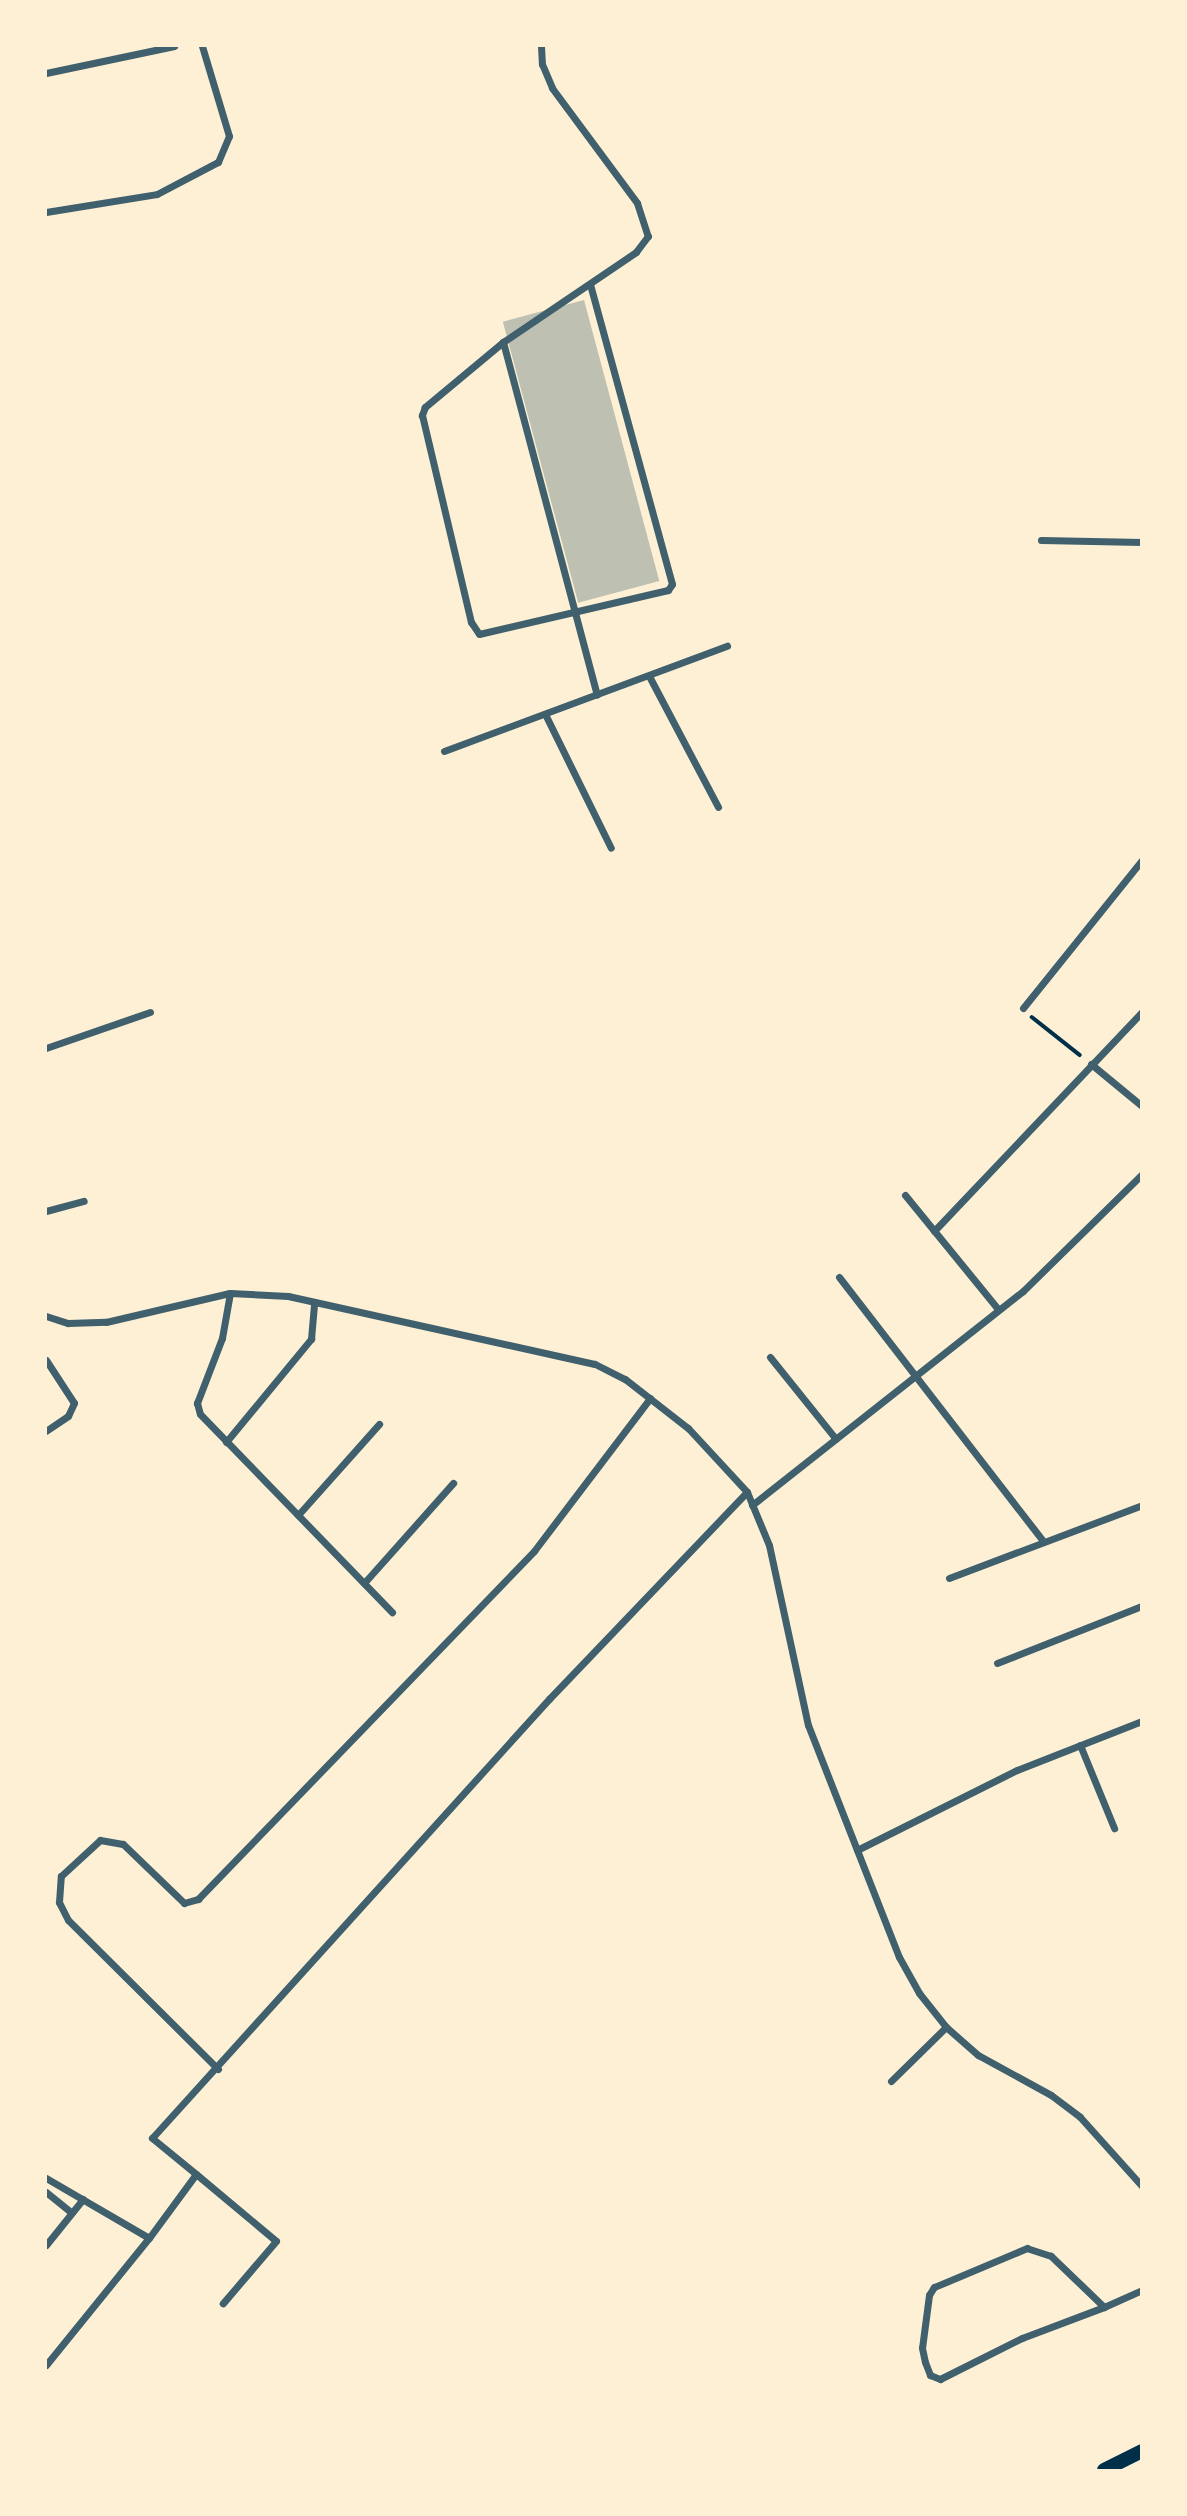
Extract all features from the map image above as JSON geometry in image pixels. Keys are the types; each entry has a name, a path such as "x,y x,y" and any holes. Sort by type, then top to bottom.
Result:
{"main road":[{"path":"1104,2470 1142,2451"}],"street":[{"path":"46,73 174,46"},
{"path":"46,212 157,194 218,162 229,136 202,46"},
{"path":"541,46 542,64 552,88 610,163 646,223 648,236 642,245 590,285 503,342 425,407 422,415 471,622 479,634 486,635 668,590 672,584 590,285"},
{"path":"503,342 572,614 597,695"},
{"path":"1041,540 1142,542"},
{"path":"444,751 727,646"},
{"path":"649,676 718,807"},
{"path":"545,714 611,848"},
{"path":"1023,1008 1142,860"},
{"path":"46,1048 150,1012"},
{"path":"934,1231 1142,1012"},
{"path":"1091,1064 1142,1106"},
{"path":"752,1506 1023,1291 1142,1174"},
{"path":"905,1195 998,1309"},
{"path":"46,1212 84,1201"},
{"path":"839,1276 1042,1540"},
{"path":"230,1293 222,1338 197,1403 200,1414 391,1612"},
{"path":"46,1316 68,1323 106,1322 230,1293 265,1293 595,1364 650,1398 688,1428 747,1492 769,1545 801,1706 899,1957 946,2027 978,2055 1051,2095 1080,2117 1142,2186"},
{"path":"226,1442 311,1339 314,1303"},
{"path":"770,1357 836,1438"},
{"path":"46,1360 74,1403 68,1416 46,1431"},
{"path":"218,2069 68,1920 59,1902 61,1876 100,1840 123,1844 184,1903 198,1899 534,1551 650,1398"},
{"path":"298,1516 379,1423"},
{"path":"364,1583 453,1483"},
{"path":"223,2303 276,2241 152,2138 218,2069 548,1699 747,1492"},
{"path":"949,1578 1042,1540 1142,1505"},
{"path":"997,1663 1142,1606"},
{"path":"857,1850 1017,1770 1142,1721"},
{"path":"1080,1745 1114,1828"},
{"path":"891,2081 946,2027"},
{"path":"46,2365 149,2238 196,2174"},
{"path":"46,2178 149,2238"},
{"path":"46,2192 72,2213"},
{"path":"46,2245 83,2199"},
{"path":"1104,2307 1051,2256 1027,2248 934,2287 929,2295 922,2348 925,2362 930,2375 940,2379 1022,2337 1104,2307 1142,2290"}],"path":[{"path":"1023,1008 1091,1064"}],"building":[{"path":"584,300 659,581 578,603 503,322"}]}
